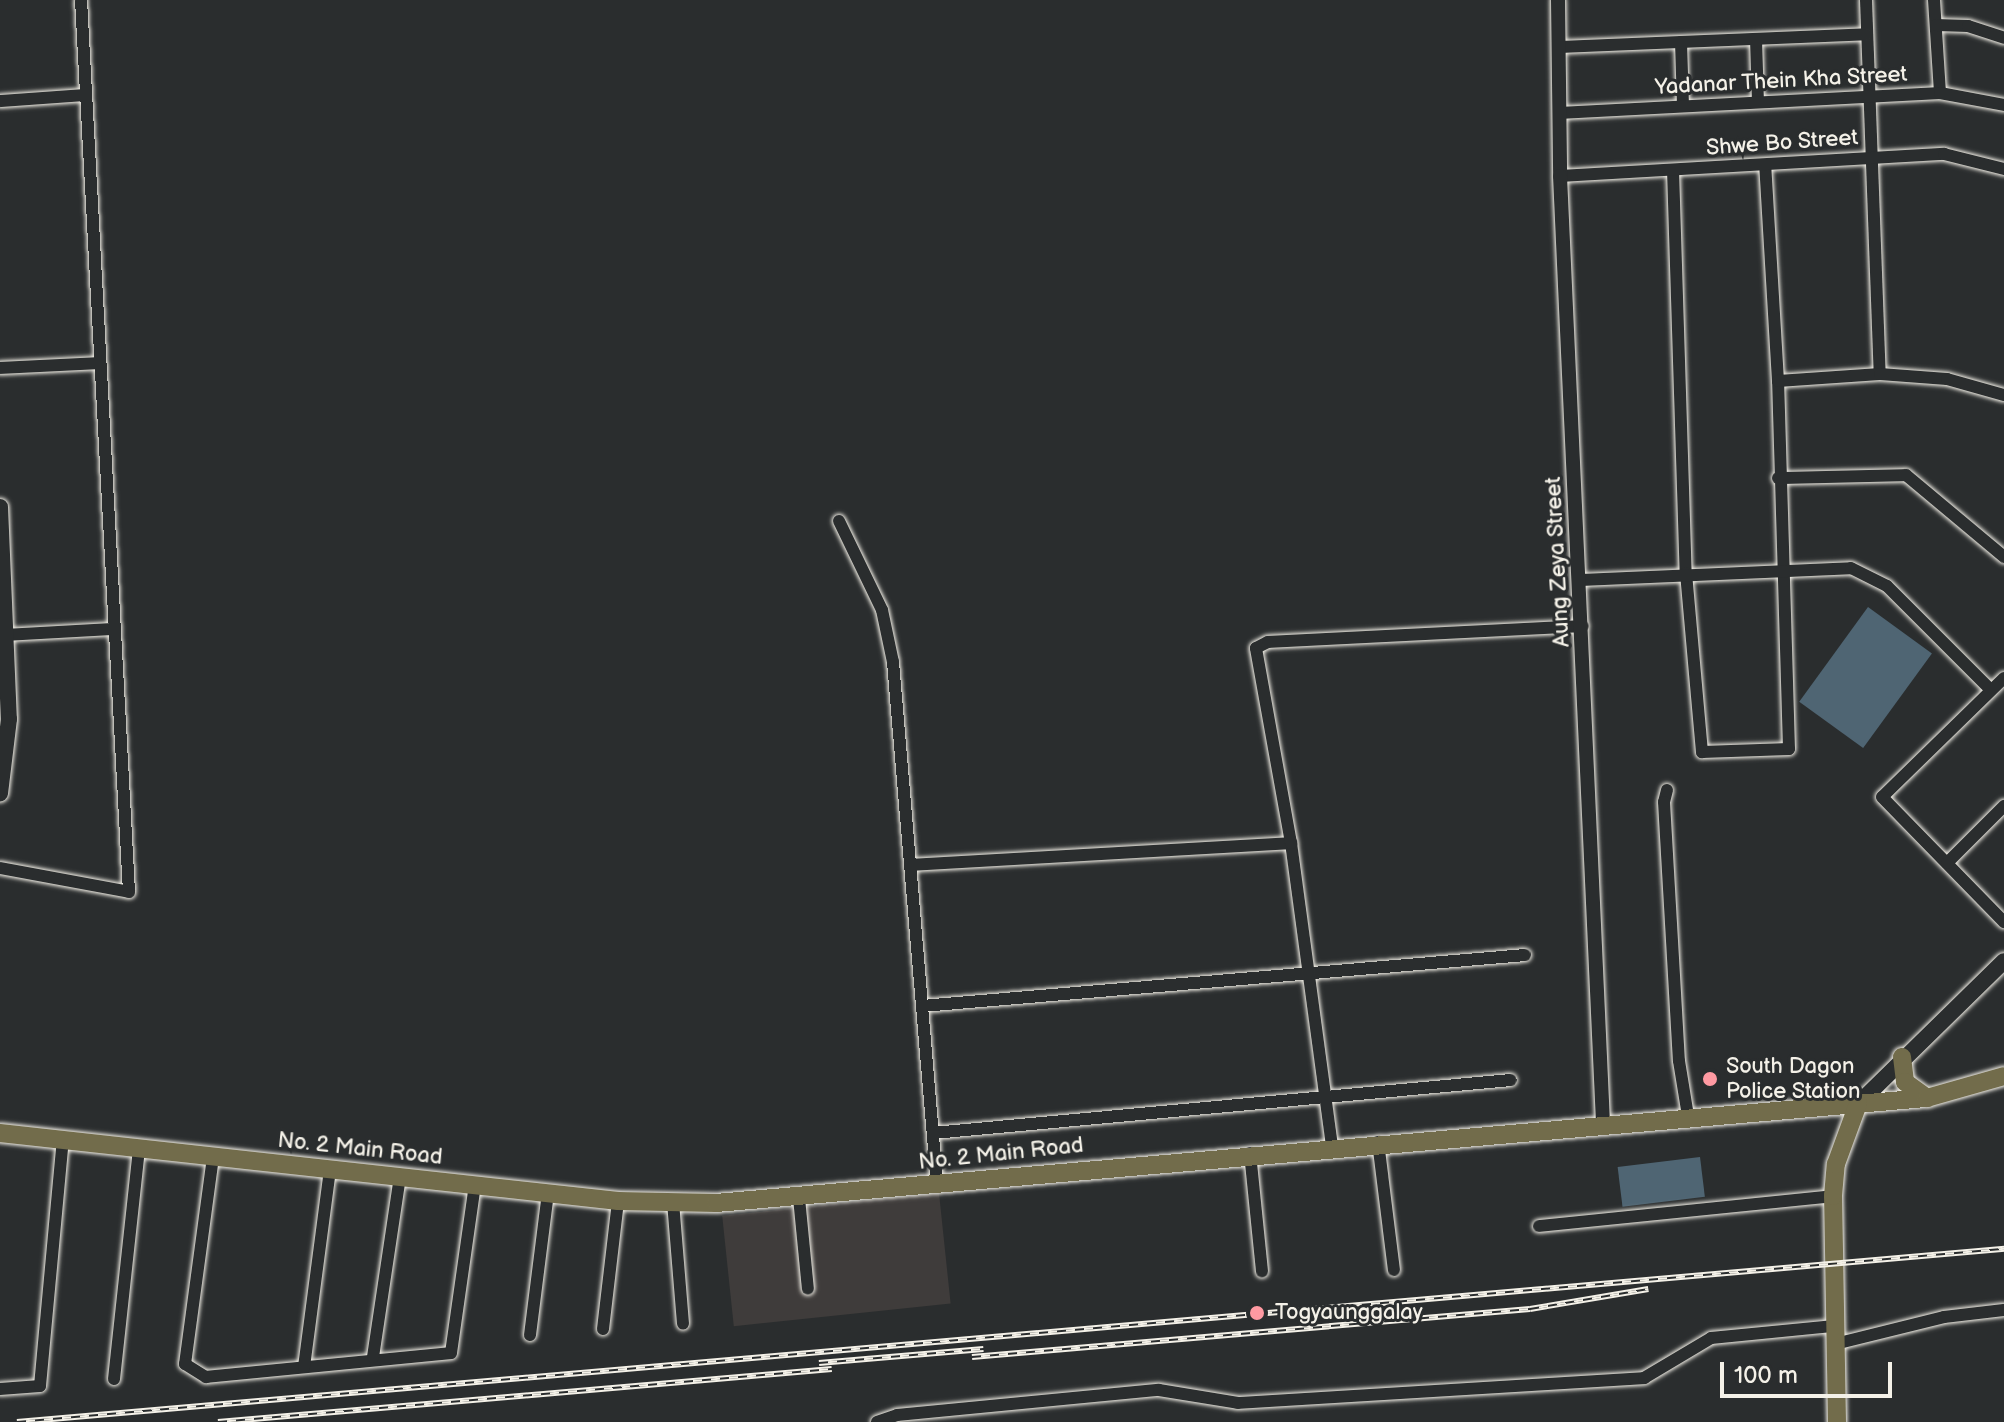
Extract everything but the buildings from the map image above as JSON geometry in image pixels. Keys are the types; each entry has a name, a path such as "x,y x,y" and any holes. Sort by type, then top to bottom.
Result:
{"main road":[{"path":"0,507 9,719 0,793"},
{"path":"1837,1422 1833,1196 1836,1164 1858,1104 1902,1057 2004,961"},
{"path":"1902,1057 1905,1082 1927,1098"},
{"name":"No. 2 Main Road","path":"0,1133 618,1201 673,1202 799,1198 1250,1153 1927,1098 2004,1076"}],"street":[{"path":"0,868 129,892 81,0"},
{"name":"Aung Zeya Street","path":"1558,0 1560,176 1581,580 1603,1123"},
{"path":"1866,0 1880,374"},
{"path":"1934,0 1940,93"},
{"path":"1936,25 1968,26 2004,38"},
{"path":"1560,47 1867,34"},
{"path":"1756,39 1758,102"},
{"path":"1681,42 1683,106"},
{"name":"Yadanar Thein Kha Street","path":"1559,113 1940,93 2004,105"},
{"path":"0,101 86,95"},
{"name":"Shwe Bo Street","path":"1560,176 1944,154 2004,169"},
{"path":"1673,170 1686,573 1702,752 1789,749 1778,478 1778,381 1765,165"},
{"path":"0,368 100,363"},
{"path":"1778,381 1880,374 1947,379 2004,395"},
{"path":"1778,478 1906,475 2002,551"},
{"path":"839,521 882,610 893,662 937,1184"},
{"path":"1581,580 1851,568 1870,574 1991,690"},
{"path":"1332,1146 1291,843 1257,658 1260,644 1583,626"},
{"path":"6,635 115,629"},
{"path":"2004,678 1882,797 2004,922"},
{"path":"1667,790 1664,802 1679,1061 1688,1116"},
{"path":"1947,863 2004,806"},
{"path":"911,865 1291,843"},
{"path":"922,1006 1525,955"},
{"path":"933,1133 1326,1101 1511,1080"},
{"path":"0,1389 40,1386 63,1140"},
{"path":"1378,1142 1394,1270"},
{"path":"114,1379 139,1149"},
{"path":"1250,1153 1262,1271"},
{"path":"213,1157 185,1364 206,1377 373,1357 454,1351 475,1185"},
{"path":"304,1367 330,1170"},
{"path":"373,1357 400,1177"},
{"path":"530,1335 548,1193"},
{"path":"1539,1226 1833,1196"},
{"path":"799,1198 808,1289"},
{"path":"603,1329 618,1201"},
{"path":"673,1202 683,1324"},
{"path":"877,1422 897,1415 1159,1390 1238,1403 1644,1378 1711,1338 1834,1335 2004,1310"}],"shaded area":[{"path":"939,1193 951,1303 734,1326 722,1216"}],"water":[{"path":"1868,607 1932,653 1863,748 1799,702"},
{"path":"1700,1157 1705,1197 1622,1207 1618,1167"}],"railway":[{"path":"17,1422 2004,1249"},
{"path":"972,1357 1530,1309 1648,1289"},
{"path":"819,1363 983,1349"},
{"path":"218,1422 832,1369"}],"place":[{"name":"South Dagon Police Station","path":"1710,1079"},
{"name":"Togyaunggalay","path":"1257,1313"}]}
